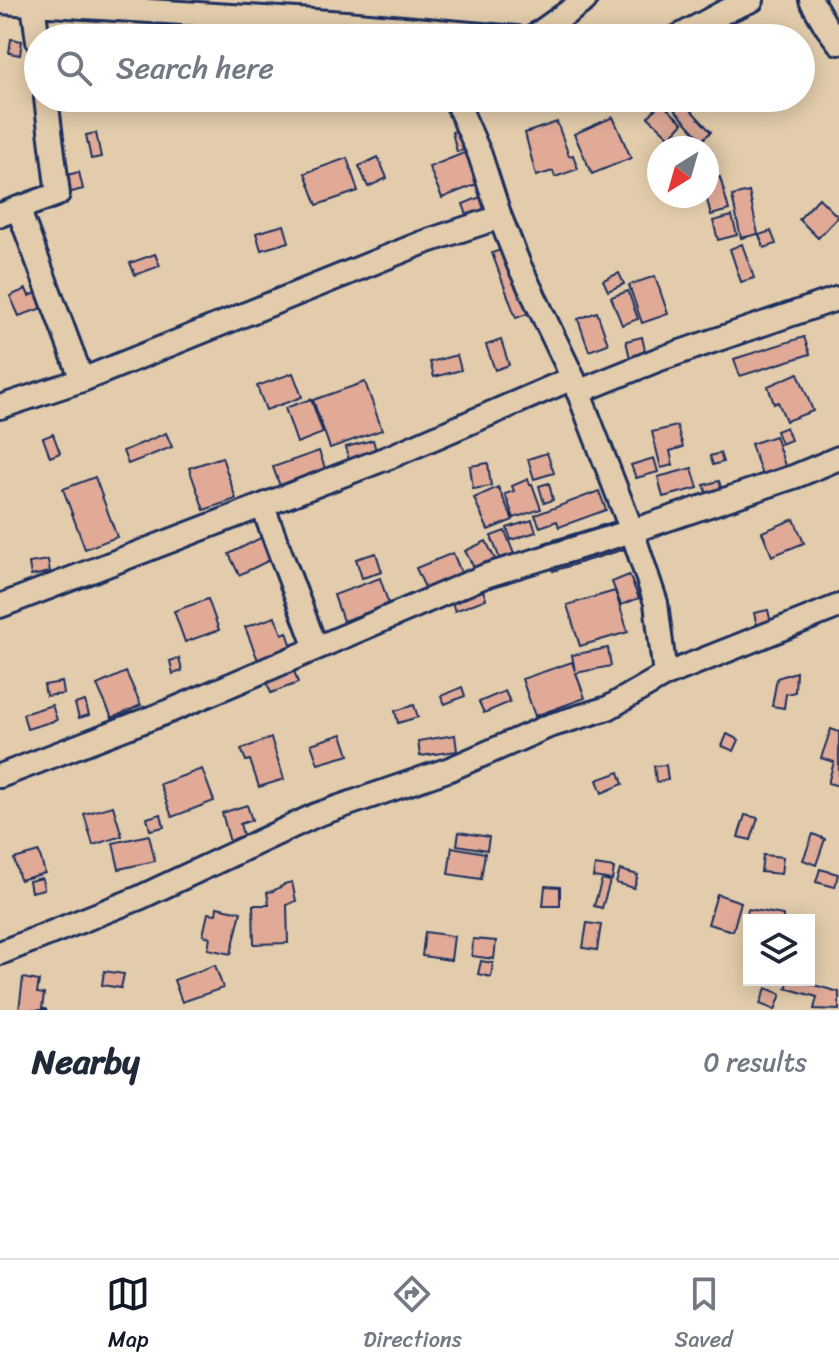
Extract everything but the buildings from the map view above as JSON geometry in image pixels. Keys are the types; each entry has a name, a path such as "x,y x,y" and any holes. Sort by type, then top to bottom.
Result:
{"street":[{"path":"345,0 346,23"},
{"path":"552,24 585,0"},
{"path":"702,24 752,0"},
{"path":"811,0 839,43"},
{"path":"0,2 193,7 354,24"},
{"path":"33,4 36,24"},
{"path":"48,112 58,194 9,212 82,380"},
{"path":"461,112 480,155 519,265 575,385 632,531 656,603 665,675"},
{"path":"0,407 82,380 422,243 500,217"},
{"path":"0,606 575,385 839,298"},
{"path":"0,776 172,710 485,576 632,531 796,476 839,458"},
{"path":"263,507 316,648"},
{"path":"0,953 139,898 316,815 450,769 549,726 608,708 665,675 839,606"}]}
